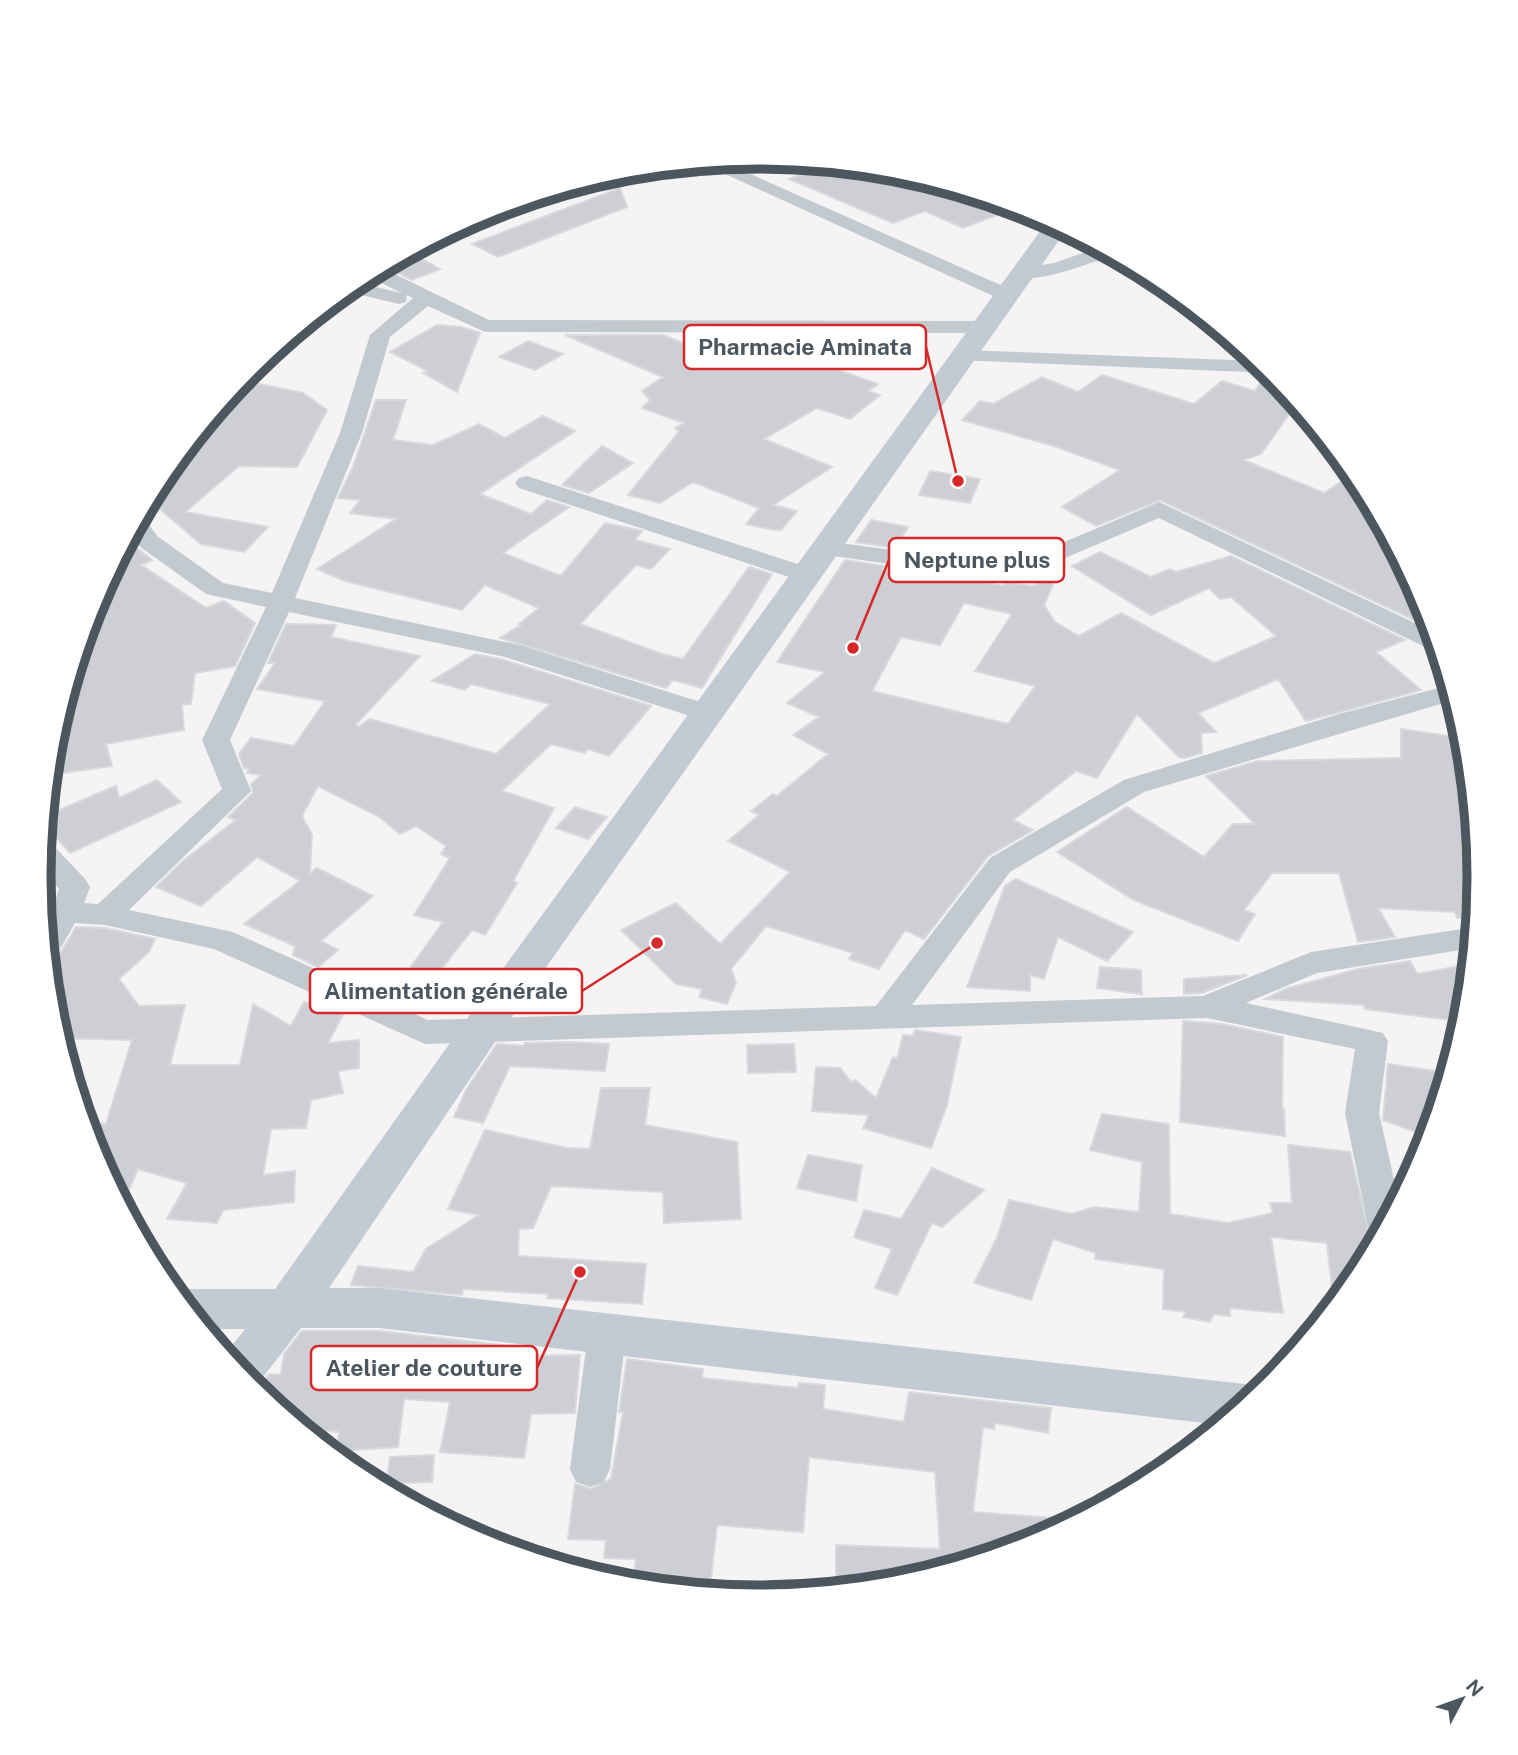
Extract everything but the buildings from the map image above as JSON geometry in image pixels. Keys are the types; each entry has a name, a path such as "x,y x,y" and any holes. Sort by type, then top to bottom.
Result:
{"street":[{"path":"730,170 1015,284 1094,254"},
{"path":"246,1365 290,1308 482,1028 706,713 1052,233"},
{"path":"384,277 424,299 485,326 973,341 1248,366"},
{"path":"364,290 390,297 424,299"},
{"path":"105,915 237,791 216,740 281,602 351,433 380,335 424,299"},
{"path":"527,483 817,561 1011,574 1159,509 1425,638"},
{"path":"142,531 148,541 215,589 511,650 706,713"},
{"path":"887,1015 1000,866 1134,786 1349,720 1443,694"},
{"path":"51,861 75,887 54,913"},
{"path":"54,913 105,915 222,940 425,1032 887,1015 1207,1007 1372,1041 1362,1113 1383,1212"},
{"path":"1207,1007 1311,963 1464,939"},
{"path":"197,1309 379,1308 1232,1405"},
{"path":"590,1469 607,1334"}],"place":[{"name":"Pharmacie Aminata","path":"958,481"},
{"name":"Neptune plus","path":"853,648"},
{"name":"Alimentation générale","path":"657,943"},
{"name":"Atelier de couture","path":"580,1272"}]}
